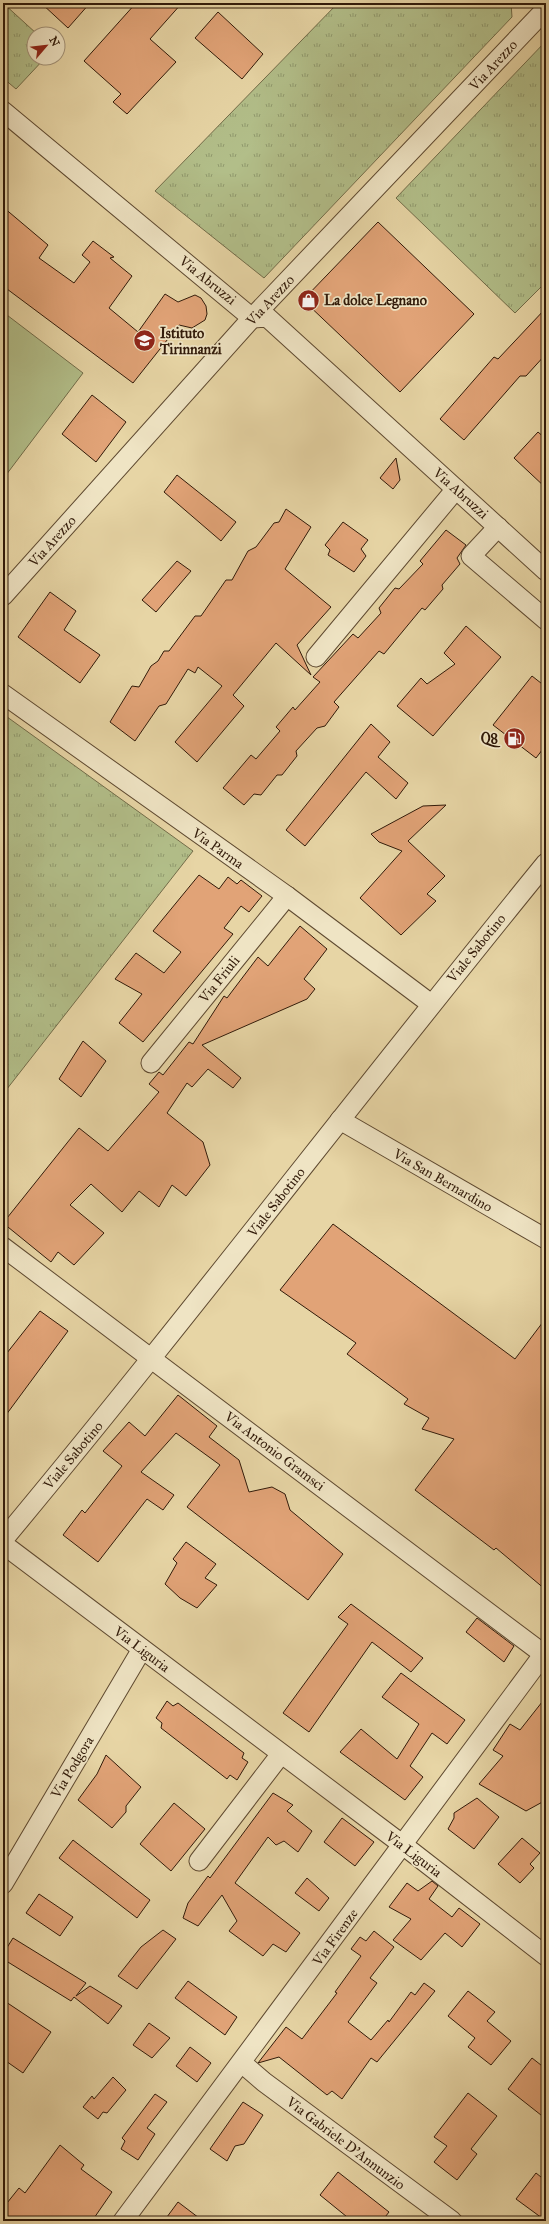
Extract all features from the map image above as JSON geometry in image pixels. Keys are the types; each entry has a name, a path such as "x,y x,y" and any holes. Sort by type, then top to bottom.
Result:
{"street":[{"name":"Via Arezzo","path":"3,596 252,318 542,9"},
{"name":"Via Abruzzi","path":"3,111 252,318 267,317 546,570"},
{"path":"316,657 456,489"},
{"name":"Via Abruzzi","path":"498,527 471,556 546,620"},
{"name":"Via Parma","path":"3,694 287,896 431,1004"},
{"name":"Viale Sabotino","path":"3,1540 152,1359 431,1004 546,863"},
{"name":"Via Friuli","path":"151,1063 287,896"},
{"name":"Via San Bernardino","path":"340,1120 546,1239"},
{"name":"Via Antonio Gramsci","path":"3,1247 545,1654"},
{"name":"Via Liguria","path":"3,1544 403,1845 546,1956"},
{"name":"Via Podgora","path":"3,1884 142,1649"},
{"name":"Via Firenze","path":"123,2221 545,1654"},
{"path":"199,1861 281,1754"},
{"name":"Via Gabriele D'Annunzio","path":"242,2063 270,2087 452,2221"}],"green space":[{"path":"3,3 28,26 26,26 26,66 38,66 16,89 3,78"},
{"path":"338,3 511,3 512,17 264,278 155,191"},
{"path":"546,41 546,282 515,313 396,198"},
{"path":"3,312 83,373 3,479"},
{"path":"3,714 193,851 3,1094"}],"building":[{"path":"41,3 90,3 68,28"},
{"path":"136,3 182,3 150,39 176,62 127,114 113,102 121,94 84,61"},
{"path":"218,12 263,54 242,79 195,38"},
{"path":"3,207 48,245 39,258 74,283 90,262 82,255 93,241 114,257 110,258 132,276 109,308 138,332 165,294 178,302 195,295 201,298 206,306 207,314 205,320 192,328 179,325 133,383 3,286"},
{"path":"378,222 474,314 400,392 303,300"},
{"path":"546,308 546,354 526,376 520,376 464,440 440,419 494,357 498,359"},
{"path":"92,395 126,422 96,462 62,434"},
{"path":"538,432 546,439 546,488 514,458"},
{"path":"396,458 400,480 393,489 380,478"},
{"path":"177,475 236,522 221,541 164,492"},
{"path":"286,509 311,527 285,569 331,607 297,645 311,675 276,643 233,695 244,706 197,762 175,742 222,686 198,667 195,673 188,669 166,704 159,706 135,741 110,722 132,686 139,687 151,666 158,661 164,651 169,651 195,616 201,616 226,580 232,580 248,551 256,547 274,523 279,522"},
{"path":"343,522 368,540 361,549 366,556 354,572 328,555 330,550 325,545"},
{"path":"446,530 466,545 457,558 460,564 442,585 443,589 425,610 422,608 384,654 379,651 334,702 339,707 325,726 317,728 296,751 297,756 282,775 277,775 261,795 254,794 244,805 223,788 251,755 256,759 280,731 276,727 293,707 295,710 320,682 313,677 353,634 358,638 381,613 379,608 395,588 399,589 423,564 420,561"},
{"path":"177,561 191,571 156,612 142,600"},
{"path":"50,592 76,611 64,630 100,655 80,683 18,637"},
{"path":"466,626 501,657 433,736 397,706 421,678 427,684 455,664 444,653"},
{"path":"532,676 546,687 546,745 536,758 493,725"},
{"path":"371,724 390,742 378,757 408,783 396,799 366,772 305,846 286,830"},
{"path":"446,805 408,841 445,876 427,894 436,901 401,935 360,898 402,851 379,842 371,834 423,806"},
{"path":"199,875 219,889 228,877 237,884 241,880 262,896 249,912 241,906 224,928 233,934 143,1042 119,1023 142,994 115,979 136,953 164,973 181,952 153,931"},
{"path":"300,926 327,949 304,979 315,989 307,999 202,1045 241,1078 233,1088 208,1069 192,1087 187,1083 167,1113 203,1142 210,1165 186,1196 172,1185 159,1207 139,1191 122,1212 91,1184 70,1205 104,1233 74,1265 58,1252 51,1262 3,1223 79,1128 108,1151 159,1092 149,1084 159,1072 163,1075 189,1042 193,1044 224,996 227,998 258,957 268,966"},
{"path":"83,1041 106,1061 81,1097 59,1079"},
{"path":"333,1224 515,1359 546,1318 546,1590 496,1548 494,1550 415,1490 454,1439 422,1429 429,1418 404,1404 408,1399 347,1354 356,1343 280,1290"},
{"path":"40,1311 68,1331 3,1419 3,1358"},
{"path":"178,1395 217,1426 209,1437 239,1460 249,1492 272,1487 285,1494 290,1510 343,1554 308,1600 187,1507 220,1465 176,1433 141,1472 174,1495 163,1510 147,1499 98,1562 63,1535 82,1510 85,1513 122,1466 103,1451 129,1422 145,1436"},
{"path":"186,1542 216,1564 205,1578 217,1585 197,1608 180,1598 165,1584 177,1563 173,1559"},
{"path":"351,1604 423,1658 411,1672 372,1642 309,1732 283,1713 348,1624 338,1617"},
{"path":"477,1618 514,1646 504,1662 466,1632"},
{"path":"401,1673 465,1720 447,1744 432,1733 410,1766 423,1777 405,1800 340,1752 361,1729 397,1759 419,1724 382,1697"},
{"path":"546,1697 546,1800 526,1811 479,1784 503,1756 493,1750 510,1724 520,1730"},
{"path":"167,1701 173,1706 178,1703 244,1753 242,1758 248,1762 237,1780 230,1775 227,1779 161,1728 162,1723 156,1718"},
{"path":"106,1755 141,1787 126,1806 126,1812 112,1828 78,1800 97,1774"},
{"path":"273,1793 293,1805 287,1811 312,1831 298,1852 284,1841 276,1845 268,1837 235,1883 300,1933 286,1952 273,1944 263,1956 229,1931 237,1921 222,1895 198,1926 183,1918 188,1903 208,1876 210,1878"},
{"path":"477,1798 499,1817 474,1849 448,1829 454,1818 454,1813"},
{"path":"174,1803 205,1829 171,1871 140,1844"},
{"path":"342,1818 374,1842 355,1866 324,1842"},
{"path":"522,1838 540,1853 530,1864 534,1868 520,1883 498,1864"},
{"path":"73,1840 150,1900 137,1918 59,1858"},
{"path":"307,1878 329,1898 319,1911 295,1893"},
{"path":"432,1881 438,1886 429,1899 452,1917 459,1908 480,1924 462,1947 445,1933 421,1960 393,1940 411,1919 389,1907 407,1883 418,1891"},
{"path":"39,1894 73,1917 60,1936 26,1913"},
{"path":"163,1930 176,1939 137,1989 118,1976 141,1947"},
{"path":"374,1931 394,1947 370,1978 377,1983 348,2022 371,2040 388,2020 389,2022 411,1992 415,1995 424,1983 435,1991 377,2062 371,2058 342,2099 332,2091 327,2095 279,2057 258,2063 286,2027 302,2039 337,1993 335,1992 361,1956 351,1949 360,1937 366,1941"},
{"path":"13,1938 86,1983 76,1996 90,1986 122,2006 108,2024 74,1997 71,2001 3,1959 3,1954"},
{"path":"188,1981 237,2017 225,2035 175,1998"},
{"path":"468,1991 495,2012 487,2021 511,2041 491,2065 468,2047 475,2038 448,2016"},
{"path":"3,2000 51,2032 23,2073 3,2059"},
{"path":"149,2023 170,2038 152,2058 133,2045"},
{"path":"190,2047 211,2063 197,2082 176,2066"},
{"path":"532,2058 546,2069 546,2119 508,2089"},
{"path":"113,2077 126,2090 107,2113 103,2112 98,2119 83,2107 92,2096 94,2099"},
{"path":"468,2093 497,2116 471,2149 477,2154 457,2180 434,2162 447,2146 434,2137"},
{"path":"155,2094 167,2102 147,2128 155,2134 138,2160 121,2149 125,2141 122,2138"},
{"path":"243,2102 263,2115 244,2144 235,2146 227,2161 210,2149"},
{"path":"60,2145 84,2165 81,2169 112,2192 92,2221 3,2221 3,2208 19,2188 25,2193"},
{"path":"338,2172 389,2212 382,2221 352,2221 320,2195"},
{"path":"536,2173 546,2181 546,2221 516,2199"},
{"path":"178,2202 203,2221 164,2221"}],"place":[{"name":"La dolce Legnano","path":"308,300"},
{"name":"Istituto Tirinnanzi","path":"145,341"},
{"name":"Q8","path":"514,738"}]}
